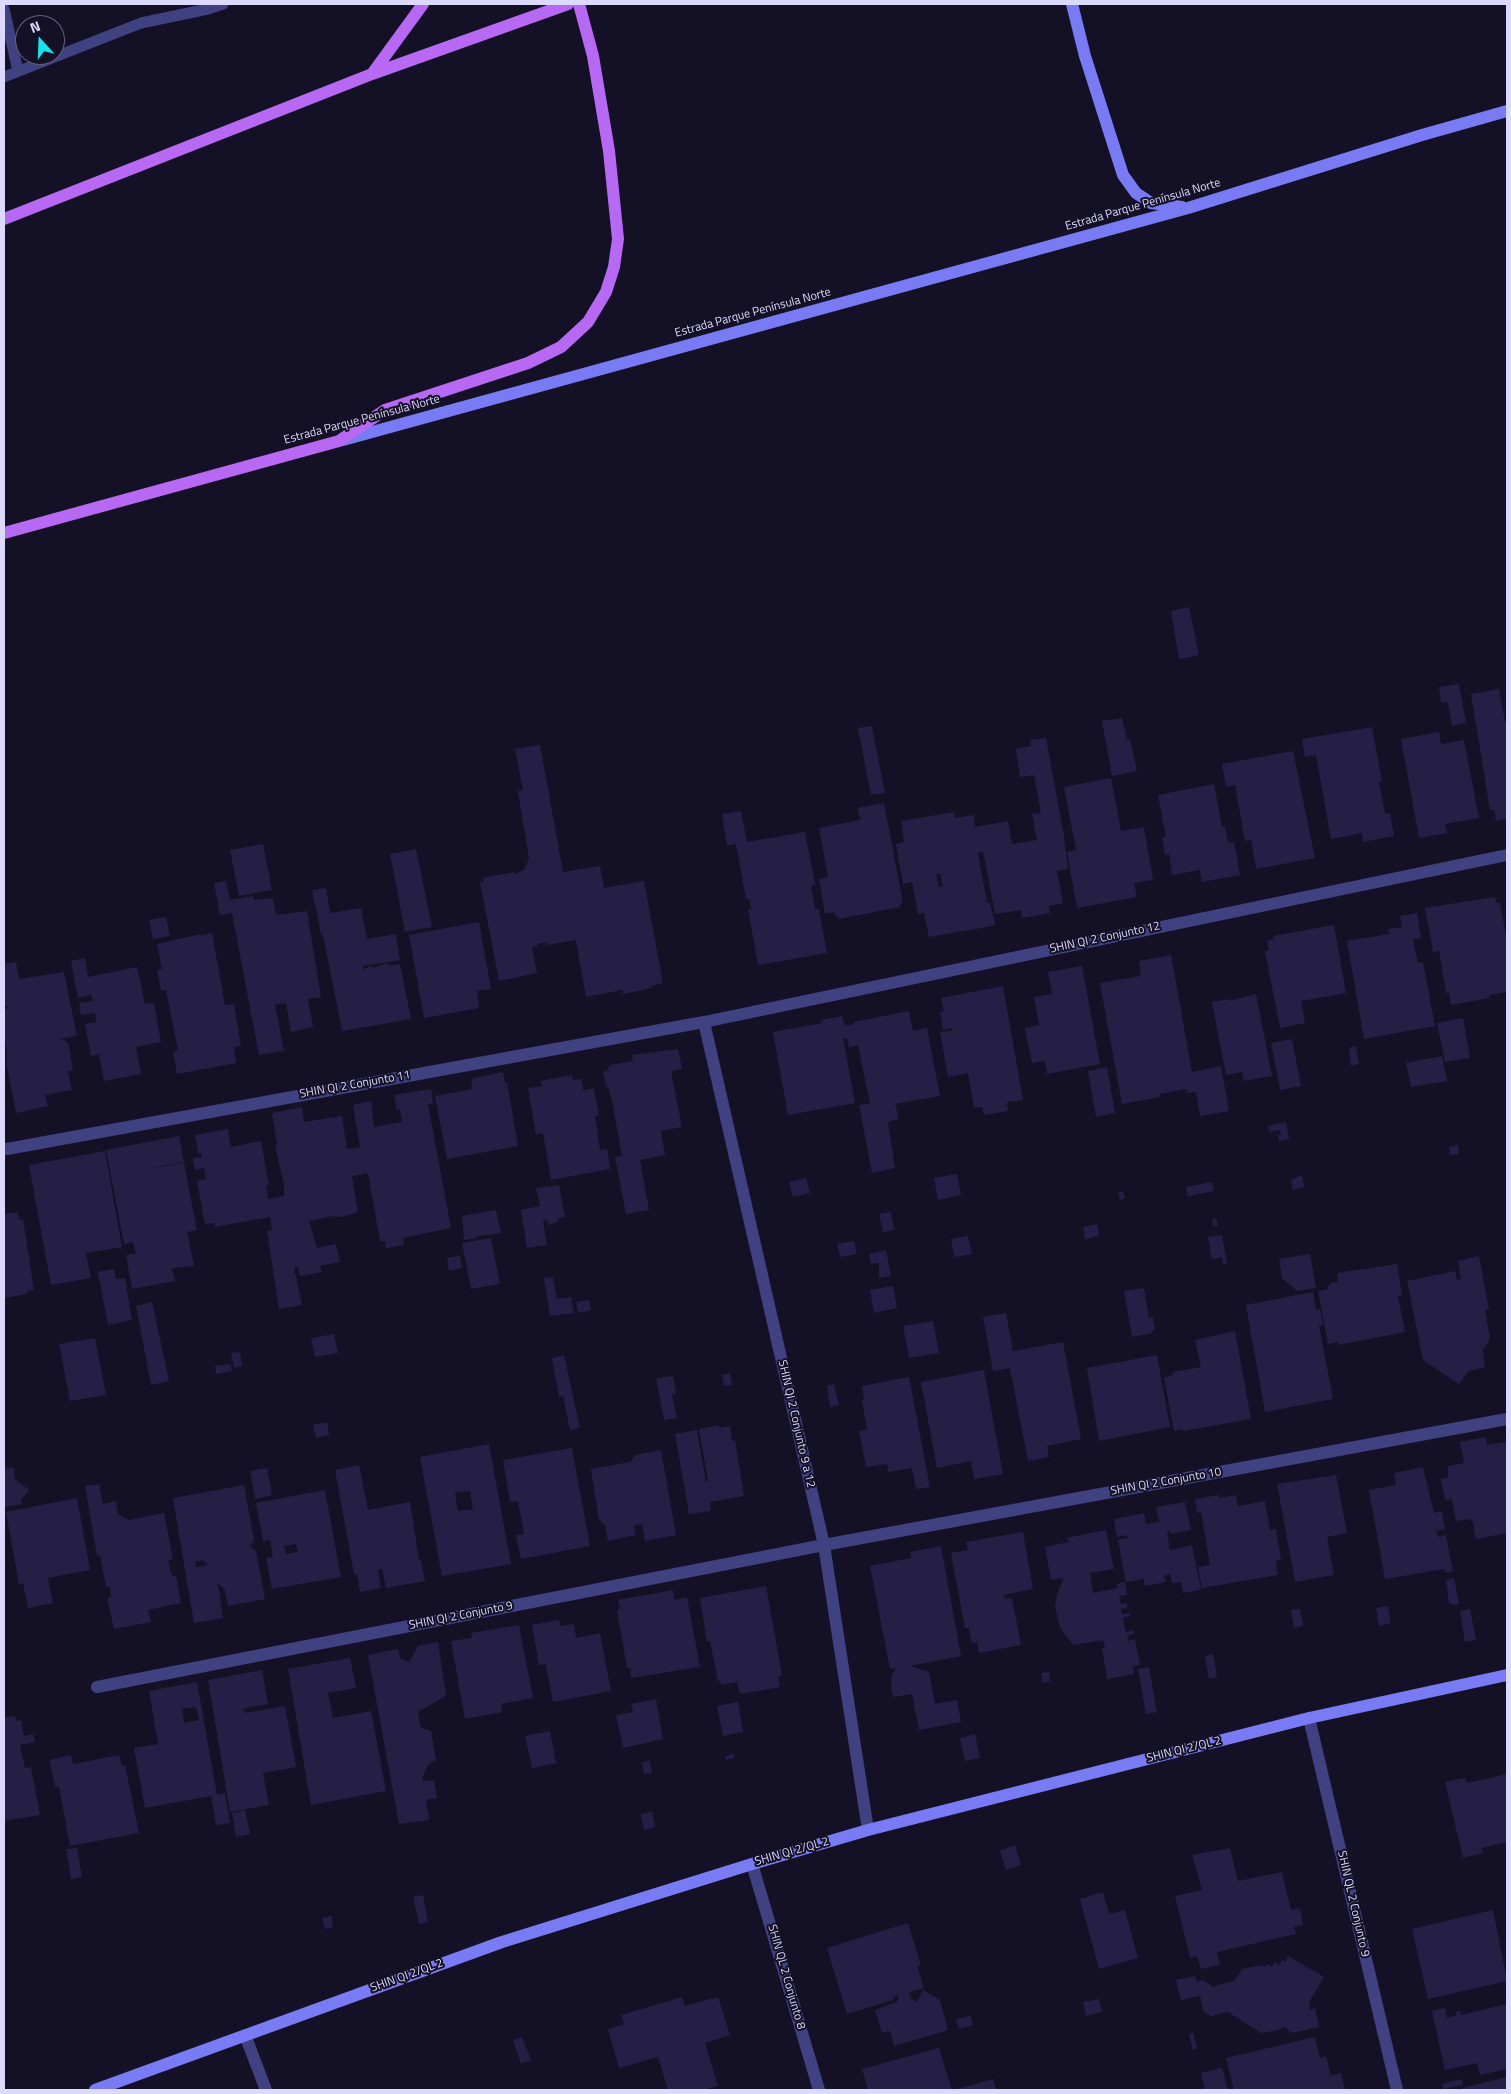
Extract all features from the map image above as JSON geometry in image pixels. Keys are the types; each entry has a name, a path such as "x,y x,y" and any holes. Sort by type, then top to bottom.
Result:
{"main road":[{"path":"372,74 423,4"},
{"path":"4,219 372,74 568,4"},
{"path":"338,441 385,410 528,363 561,347 588,322 606,292 614,267 618,239 609,152 593,56 578,4"},
{"name":"Estrada Parque Península Norte","path":"4,533 338,441"}],"street":[{"path":"1072,4 1085,56 1123,175 1136,193 1151,203 1188,208"},
{"name":"Estrada Parque Península Norte","path":"338,441 1188,208 1422,135 1507,111"},
{"name":"SHIN QI 2 Conjunto 12","path":"704,1022 1507,855"},
{"name":"SHIN QI 2 Conjunto 11","path":"7,1149 704,1022"},
{"name":"SHIN QI 2 Conjunto 9 a 12","path":"704,1022 824,1545 868,1830"},
{"name":"SHIN QI 2 Conjunto 10","path":"824,1545 1507,1419"},
{"name":"SHIN QI 2 Conjunto 9","path":"97,1687 824,1545"},
{"name":"SHIN QI 2/QL 2","path":"95,2090 502,1942 752,1864 868,1830 1309,1718 1507,1674"},
{"name":"SHIN QL 2 Conjunto 9","path":"1309,1718 1397,2090"},
{"name":"SHIN QL 2 Conjunto 8","path":"752,1864 819,2090"},
{"path":"245,2035 266,2090"}],"lane":[{"path":"4,77 141,23 223,4"},
{"path":"4,9 18,71"}],"building":[{"path":"1189,607 1199,655 1179,659 1171,611"},
{"path":"1459,684 1466,723 1452,726 1448,702 1441,703 1439,687"},
{"path":"1499,689 1505,722 1507,721 1507,819 1496,821 1494,810 1490,810 1471,694"},
{"path":"1122,718 1127,740 1130,739 1137,771 1112,776 1102,721"},
{"path":"872,726 885,793 871,795 858,728"},
{"path":"1372,727 1382,781 1379,782 1385,814 1390,813 1394,836 1363,842 1362,833 1331,839 1316,755 1305,757 1302,739"},
{"path":"1439,732 1441,744 1464,740 1479,818 1445,824 1447,833 1419,838 1401,739"},
{"path":"1046,738 1064,836 1068,869 1057,871 1063,903 1049,906 1050,913 1022,918 1021,910 995,914 983,851 978,853 987,903 990,903 995,923 993,926 929,937 924,913 918,914 912,882 903,884 896,844 904,842 901,821 954,812 955,818 974,815 975,827 1008,821 1012,844 1037,840 1032,814 1041,813 1034,775 1020,777 1016,749 1031,746 1030,740","holes":["936,874 940,874 943,886 939,887"]},
{"path":"540,745 563,872 600,866 604,888 644,881 663,983 651,986 652,988 623,994 622,990 586,997 576,940 547,945 547,942 537,944 538,946 532,947 537,973 499,981 480,882 484,882 483,878 514,872 515,874 524,870 529,859 518,791 523,790 515,749"},
{"path":"1293,751 1315,858 1256,869 1251,840 1245,841 1235,785 1226,787 1222,764"},
{"path":"1111,778 1121,831 1144,827 1153,880 1134,883 1137,897 1077,908 1067,852 1076,850 1064,787"},
{"path":"1214,784 1222,827 1225,826 1228,843 1234,842 1240,875 1202,882 1200,870 1172,875 1169,854 1165,855 1162,837 1166,837 1158,795"},
{"path":"884,803 903,903 900,904 900,907 838,919 834,912 825,914 819,879 828,877 819,828 860,820 858,808"},
{"path":"741,811 747,842 805,832 815,885 811,886 815,909 819,909 827,953 758,965 748,909 751,909 749,899 746,899 736,844 727,846 722,814"},
{"path":"263,844 272,890 239,896 230,850"},
{"path":"416,849 432,927 405,932 390,854"},
{"path":"226,881 230,900 253,896 254,900 273,898 276,915 307,911 321,997 308,999 313,1027 291,1032 286,1003 275,1005 284,1051 259,1055 232,913 220,915 214,883"},
{"path":"326,888 330,913 361,908 367,939 396,934 400,960 363,966 364,971 365,968 373,966 373,968 388,963 388,966 400,964 411,1019 342,1031 312,890"},
{"path":"1495,897 1496,903 1500,903 1507,942 1507,992 1489,995 1489,998 1451,1005 1449,993 1446,993 1439,951 1433,952 1425,908"},
{"path":"1417,913 1421,938 1413,939 1418,963 1423,962 1435,1026 1364,1039 1347,941 1389,934 1388,929 1402,927 1400,916"},
{"path":"166,917 170,936 153,939 149,920"},
{"path":"479,922 491,989 477,991 479,1008 424,1018 409,935"},
{"path":"1334,925 1346,993 1301,1001 1305,1023 1280,1028 1265,951 1269,950 1267,941 1274,939 1273,936"},
{"path":"212,933 225,1005 234,1004 241,1046 234,1047 236,1063 177,1074 173,1052 178,1050 166,990 161,991 157,970 162,969 157,944"},
{"path":"1171,955 1192,1072 1221,1066 1229,1111 1200,1116 1196,1092 1187,1093 1186,1089 1159,1094 1160,1097 1122,1104 1100,983 1141,976 1139,961"},
{"path":"85,958 88,977 137,967 145,1004 154,1003 161,1042 136,1047 141,1074 104,1081 99,1054 91,1056 85,1024 96,1022 95,1013 81,1015 79,1003 93,1001 91,995 78,998 71,961"},
{"path":"16,962 19,979 64,972 77,1036 59,1039 66,1041 69,1045 73,1070 68,1071 72,1090 45,1095 48,1106 16,1113 7,1066 4,1033 4,1012 8,1006 4,1007 4,964"},
{"path":"1082,966 1100,1064 1047,1074 1045,1061 1032,1063 1025,1028 1039,1025 1034,997 1052,994 1048,972"},
{"path":"1003,986 1023,1100 1007,1102 1008,1111 984,1115 982,1107 974,1108 968,1073 948,1077 940,1032 953,1030 952,1028 943,1030 940,1012 944,1011 941,998"},
{"path":"1256,994 1272,1076 1244,1081 1242,1072 1226,1075 1212,1002 1229,999 1229,1001"},
{"path":"909,1011 913,1031 927,1028 940,1096 895,1104 899,1119 888,1122 895,1168 872,1173 859,1105 870,1104 858,1045 849,1048 847,1038 843,1038 855,1103 788,1115 773,1032 822,1023 821,1020 842,1016 845,1026 854,1024 854,1022"},
{"path":"1463,1018 1470,1058 1445,1062 1437,1023"},
{"path":"1292,1039 1301,1086 1280,1090 1271,1043"},
{"path":"1356,1046 1359,1064 1351,1066 1349,1050 1351,1047"},
{"path":"678,1049 682,1069 671,1071 682,1127 661,1131 665,1155 640,1160 649,1210 626,1214 615,1157 622,1156 612,1101 608,1087 606,1087 603,1072 607,1071 610,1065 633,1061 632,1055"},
{"path":"1442,1056 1447,1081 1411,1087 1406,1063"},
{"path":"1107,1067 1115,1113 1096,1117 1088,1071"},
{"path":"503,1072 505,1083 507,1082 518,1146 447,1159 435,1096 473,1089 471,1082 474,1078"},
{"path":"572,1075 573,1080 581,1079 583,1090 594,1088 599,1115 595,1116 600,1150 607,1149 610,1169 551,1180 543,1133 536,1135 528,1088 542,1086 541,1081"},
{"path":"431,1089 433,1103 428,1104 451,1228 403,1238 404,1245 386,1248 385,1241 380,1241 368,1173 366,1174 363,1166 365,1174 352,1176 358,1212 342,1217 333,1216 309,1221 317,1248 336,1244 340,1262 320,1266 322,1272 300,1276 298,1267 294,1268 302,1305 279,1309 267,1231 272,1230 270,1217 215,1227 214,1223 205,1224 197,1181 206,1179 204,1168 195,1170 193,1158 202,1157 201,1153 198,1153 195,1135 228,1129 231,1147 261,1141 269,1185 266,1185 268,1199 284,1196 284,1185 275,1145 277,1144 272,1113 302,1107 304,1122 342,1116 347,1149 360,1147 353,1105 371,1101 374,1127 402,1122 400,1109 397,1110 394,1095"},
{"path":"1286,1122 1289,1139 1279,1141 1278,1135 1281,1134 1280,1130 1269,1132 1268,1126"},
{"path":"179,1136 184,1162 143,1170 184,1163 197,1230 187,1232 194,1266 172,1268 175,1281 132,1289 126,1255 136,1254 133,1242 124,1244 106,1150"},
{"path":"1458,1145 1459,1154 1450,1155 1449,1147"},
{"path":"105,1151 122,1247 86,1253 91,1278 51,1285 29,1165"},
{"path":"957,1174 961,1195 938,1200 934,1178"},
{"path":"1302,1175 1304,1187 1293,1190 1291,1180"},
{"path":"806,1178 810,1193 793,1197 789,1182"},
{"path":"1212,1182 1214,1191 1188,1196 1186,1187"},
{"path":"559,1185 565,1217 559,1218 557,1222 548,1225 547,1220 543,1221 547,1245 527,1248 521,1210 540,1206 536,1188"},
{"path":"1123,1191 1125,1198 1120,1200 1118,1193"},
{"path":"496,1210 501,1233 477,1236 477,1238 464,1240 462,1216"},
{"path":"18,1212 19,1220 23,1219 34,1290 27,1291 27,1294 4,1298 4,1214"},
{"path":"891,1212 894,1230 883,1232 879,1214"},
{"path":"1216,1218 1218,1226 1213,1226 1212,1219"},
{"path":"1097,1224 1099,1236 1085,1239 1083,1227"},
{"path":"1222,1235 1227,1264 1223,1264 1222,1257 1212,1259 1208,1237"},
{"path":"968,1236 972,1254 954,1257 951,1239"},
{"path":"491,1238 500,1284 471,1289 462,1243"},
{"path":"854,1241 857,1254 840,1257 837,1244"},
{"path":"886,1250 891,1276 879,1278 879,1263 871,1264 869,1254"},
{"path":"1310,1254 1316,1288 1297,1291 1282,1278 1279,1259"},
{"path":"460,1256 462,1268 449,1271 447,1258"},
{"path":"1479,1256 1489,1309 1485,1310 1490,1339 1483,1350 1485,1367 1469,1371 1459,1384 1423,1360 1407,1281 1455,1271 1457,1280 1461,1279 1458,1261"},
{"path":"1397,1264 1402,1295 1398,1296 1405,1332 1338,1345 1338,1342 1328,1344 1318,1291 1328,1289 1330,1283 1338,1282 1337,1273"},
{"path":"114,1269 116,1279 125,1278 132,1320 108,1325 98,1272"},
{"path":"553,1277 557,1299 571,1297 574,1313 550,1316 544,1278"},
{"path":"893,1286 897,1308 874,1313 870,1290"},
{"path":"1144,1288 1149,1318 1153,1317 1155,1330 1152,1333 1132,1337 1124,1291"},
{"path":"1313,1292 1316,1310 1320,1309 1323,1325 1319,1325 1333,1399 1265,1412 1246,1305"},
{"path":"589,1300 591,1310 578,1313 576,1302"},
{"path":"152,1302 169,1381 151,1385 136,1306"},
{"path":"1006,1313 1013,1351 1063,1342 1081,1439 1047,1446 1049,1457 1028,1461 1010,1368 993,1371 983,1317"},
{"path":"933,1321 939,1353 909,1358 903,1326"},
{"path":"1235,1331 1251,1419 1184,1431 1183,1429 1174,1431 1164,1378 1173,1375 1173,1372 1201,1367 1195,1340"},
{"path":"334,1334 338,1353 315,1357 311,1338"},
{"path":"95,1338 106,1395 70,1401 59,1344"},
{"path":"240,1352 242,1366 234,1368 231,1353"},
{"path":"564,1355 580,1428 570,1430 563,1396 559,1397 552,1358"},
{"path":"1157,1355 1170,1427 1099,1441 1087,1368"},
{"path":"230,1364 232,1371 216,1374 215,1366"},
{"path":"984,1370 1003,1474 974,1479 971,1461 937,1468 921,1382"},
{"path":"730,1373 732,1385 724,1386 722,1375"},
{"path":"673,1376 676,1394 672,1394 677,1418 664,1420 656,1378"},
{"path":"909,1377 930,1487 916,1489 912,1468 888,1472 887,1464 866,1467 859,1431 867,1429 862,1400 864,1400 862,1386"},
{"path":"834,1384 839,1405 830,1407 827,1386"},
{"path":"327,1422 329,1435 316,1438 313,1425"},
{"path":"719,1425 719,1428 730,1426 732,1441 735,1440 744,1496 710,1502 711,1511 689,1514 675,1434 697,1430 706,1482 708,1481 699,1429"},
{"path":"1486,1437 1487,1445 1506,1442 1507,1533 1476,1539 1473,1522 1469,1519 1456,1521 1452,1499 1445,1500 1441,1479 1448,1478 1448,1466 1464,1463 1460,1442"},
{"path":"489,1444 511,1564 442,1576 420,1457","holes":["470,1491 473,1509 458,1511 455,1493"]},
{"path":"572,1448 590,1546 521,1559 516,1535 524,1534 518,1501 510,1502 503,1460"},
{"path":"661,1450 676,1535 645,1541 642,1524 634,1526 636,1535 608,1541 605,1525 599,1520 591,1469 630,1462 635,1455"},
{"path":"359,1465 368,1510 410,1502 419,1560 421,1560 425,1581 386,1588 382,1569 378,1570 381,1588 360,1592 357,1574 354,1574 335,1470"},
{"path":"1423,1467 1434,1513 1442,1511 1445,1529 1436,1531 1438,1537 1446,1535 1453,1572 1446,1573 1444,1569 1385,1579 1369,1490 1396,1485 1394,1473"},
{"path":"14,1468 15,1479 29,1490 21,1500 22,1504 4,1507 4,1469"},
{"path":"267,1468 272,1495 255,1499 250,1471"},
{"path":"1336,1475 1347,1533 1327,1537 1334,1575 1295,1582 1277,1484"},
{"path":"99,1484 103,1504 116,1501 118,1514 129,1520 164,1513 173,1559 168,1561 172,1576 176,1576 181,1603 148,1610 151,1622 114,1629 107,1598 111,1597 109,1586 106,1587 100,1555 97,1556 85,1486"},
{"path":"244,1485 254,1540 250,1547 256,1551 265,1599 228,1606 225,1590 218,1583 223,1618 194,1623 173,1498","holes":["203,1560 208,1565 196,1567 195,1562"]},
{"path":"325,1490 341,1577 272,1589 266,1558 273,1557 270,1540 263,1541 256,1503","holes":["296,1544 298,1552 286,1554 284,1546"]},
{"path":"1219,1495 1219,1498 1236,1495 1238,1506 1265,1501 1270,1530 1276,1529 1281,1560 1276,1561 1278,1575 1202,1588 1198,1567 1210,1565 1201,1512 1197,1513 1195,1499"},
{"path":"77,1498 90,1570 48,1578 53,1603 28,1608 23,1583 19,1584 6,1512"},
{"path":"1185,1502 1191,1530 1170,1534 1170,1531 1167,1532 1170,1550 1192,1545 1201,1590 1183,1593 1181,1582 1172,1583 1170,1574 1164,1576 1166,1582 1145,1586 1144,1579 1126,1582 1118,1540 1128,1538 1127,1535 1117,1537 1114,1519 1144,1513 1146,1524 1159,1522 1156,1507"},
{"path":"1106,1530 1114,1569 1090,1573 1093,1593 1118,1588 1116,1584 1125,1582 1127,1595 1119,1596 1121,1604 1127,1603 1127,1608 1121,1609 1122,1614 1130,1613 1130,1616 1123,1618 1124,1625 1126,1632 1133,1630 1134,1634 1127,1636 1128,1641 1135,1639 1140,1665 1133,1666 1134,1674 1107,1679 1102,1648 1105,1648 1103,1640 1073,1645 1060,1628 1055,1606 1058,1591 1064,1578 1051,1580 1045,1547 1069,1542 1066,1538"},
{"path":"1023,1532 1033,1589 1004,1595 1005,1599 1012,1598 1021,1645 979,1653 977,1642 972,1643 969,1628 965,1628 951,1553 968,1550 966,1542"},
{"path":"941,1546 961,1656 910,1666 929,1672 935,1704 957,1700 961,1722 919,1730 912,1694 893,1697 891,1688 892,1675 896,1668 890,1669 870,1566 911,1558 910,1552"},
{"path":"1454,1578 1459,1604 1452,1605 1449,1603 1446,1580"},
{"path":"766,1586 782,1675 778,1676 780,1687 740,1694 737,1682 721,1685 720,1681 718,1681 710,1641 707,1642 700,1598"},
{"path":"673,1590 674,1600 687,1597 700,1667 631,1678 630,1668 627,1668 617,1610 620,1609 618,1600"},
{"path":"1388,1606 1391,1623 1379,1626 1376,1608"},
{"path":"1300,1609 1303,1626 1294,1628 1291,1610"},
{"path":"1470,1609 1476,1640 1465,1642 1460,1611"},
{"path":"559,1620 560,1626 574,1624 576,1638 600,1633 611,1691 553,1702 546,1664 539,1665 532,1625"},
{"path":"519,1625 533,1698 501,1704 502,1712 465,1719 451,1641 472,1638 471,1633"},
{"path":"438,1642 446,1696 418,1712 421,1728 431,1731 436,1760 428,1765 422,1778 423,1781 434,1780 437,1798 426,1800 429,1820 399,1824 368,1655 398,1649 400,1658 409,1662 418,1646"},
{"path":"1213,1654 1217,1677 1209,1679 1205,1656"},
{"path":"350,1658 356,1688 328,1693 333,1718 371,1711 386,1791 311,1805 288,1669"},
{"path":"1149,1667 1157,1712 1146,1714 1138,1669"},
{"path":"262,1670 268,1704 244,1708 245,1713 285,1706 296,1767 263,1773 269,1805 230,1812 208,1680"},
{"path":"1049,1672 1050,1681 1043,1683 1041,1673"},
{"path":"197,1682 217,1795 225,1793 230,1823 216,1825 211,1796 145,1808 134,1748 158,1744 149,1691","holes":["196,1707 199,1720 184,1723 182,1709"]},
{"path":"656,1699 663,1739 623,1748 616,1715 633,1712 631,1704"},
{"path":"738,1702 743,1732 723,1736 717,1706"},
{"path":"15,1716 16,1721 21,1720 24,1736 33,1734 35,1742 20,1745 25,1768 31,1767 40,1815 4,1821 4,1718"},
{"path":"550,1731 556,1763 532,1768 525,1736"},
{"path":"975,1734 980,1758 965,1761 960,1738"},
{"path":"734,1754 734,1758 726,1760 725,1756"},
{"path":"71,1755 73,1764 119,1755 122,1766 125,1765 139,1833 70,1846 59,1787 55,1787 50,1760"},
{"path":"650,1761 652,1773 644,1774 642,1762"},
{"path":"1507,1774 1507,1842 1481,1848 1483,1853 1463,1858 1445,1782 1465,1778 1467,1783"},
{"path":"245,1810 250,1834 236,1837 232,1813"},
{"path":"652,1812 655,1827 644,1830 641,1814"},
{"path":"1015,1845 1021,1865 1006,1870 1000,1851"},
{"path":"77,1848 82,1877 71,1879 66,1849"},
{"path":"1230,1848 1238,1881 1282,1872 1291,1910 1300,1908 1303,1925 1294,1927 1296,1934 1217,1952 1220,1965 1201,1969 1197,1956 1190,1958 1175,1896 1202,1890 1192,1855"},
{"path":"1103,1892 1109,1914 1125,1910 1138,1958 1099,1969 1080,1899"},
{"path":"423,1895 428,1922 419,1924 413,1897"},
{"path":"1493,1910 1507,1981 1428,1999 1412,1929"},
{"path":"332,1916 333,1927 325,1929 322,1918"},
{"path":"908,1923 921,1965 917,1966 924,1988 909,1992 911,1998 917,2002 923,1990 940,2000 948,2030 894,2046 890,2031 882,2033 875,2010 897,2002 899,1995 893,1997 893,2000 847,2014 827,1948"},
{"path":"1288,1956 1324,1977 1309,2002 1310,2010 1315,2008 1319,2027 1292,2033 1284,2027 1279,2030 1261,2033 1228,2012 1214,2015 1213,2017 1204,2012 1200,1996 1181,2000 1176,1980 1195,1976 1197,1982 1203,1980 1215,1988 1215,1986 1234,1981 1242,1969 1262,1965 1264,1967 1269,1964 1272,1967 1275,1962 1279,1965 1282,1960 1285,1962"},
{"path":"682,1997 685,2006 718,1997 730,2035 705,2043 718,2086 703,2090 668,2090 658,2057 619,2068 608,2029 624,2024 621,2015"},
{"path":"1099,1999 1102,2012 1086,2016 1083,2002"},
{"path":"1507,2004 1507,2069 1480,2075 1477,2063 1445,2070 1432,2011 1445,2008 1447,2018 1457,2015 1456,2012 1460,2011 1461,2015"},
{"path":"970,2015 973,2025 959,2029 956,2020"},
{"path":"1193,2033 1197,2048 1193,2050 1189,2034"},
{"path":"522,2037 531,2060 521,2064 513,2040"},
{"path":"1315,2037 1320,2058 1326,2056 1331,2075 1323,2078 1341,2073 1345,2090 1234,2090 1226,2058"},
{"path":"939,2048 952,2090 868,2090 862,2069"},
{"path":"1222,2068 1228,2090 1205,2090 1201,2073"},
{"path":"1507,2077 1507,2090 1463,2090 1463,2088"},
{"path":"993,2079 996,2090 954,2090"},
{"path":"1462,2079 1463,2085 1444,2089 1442,2084"}]}
